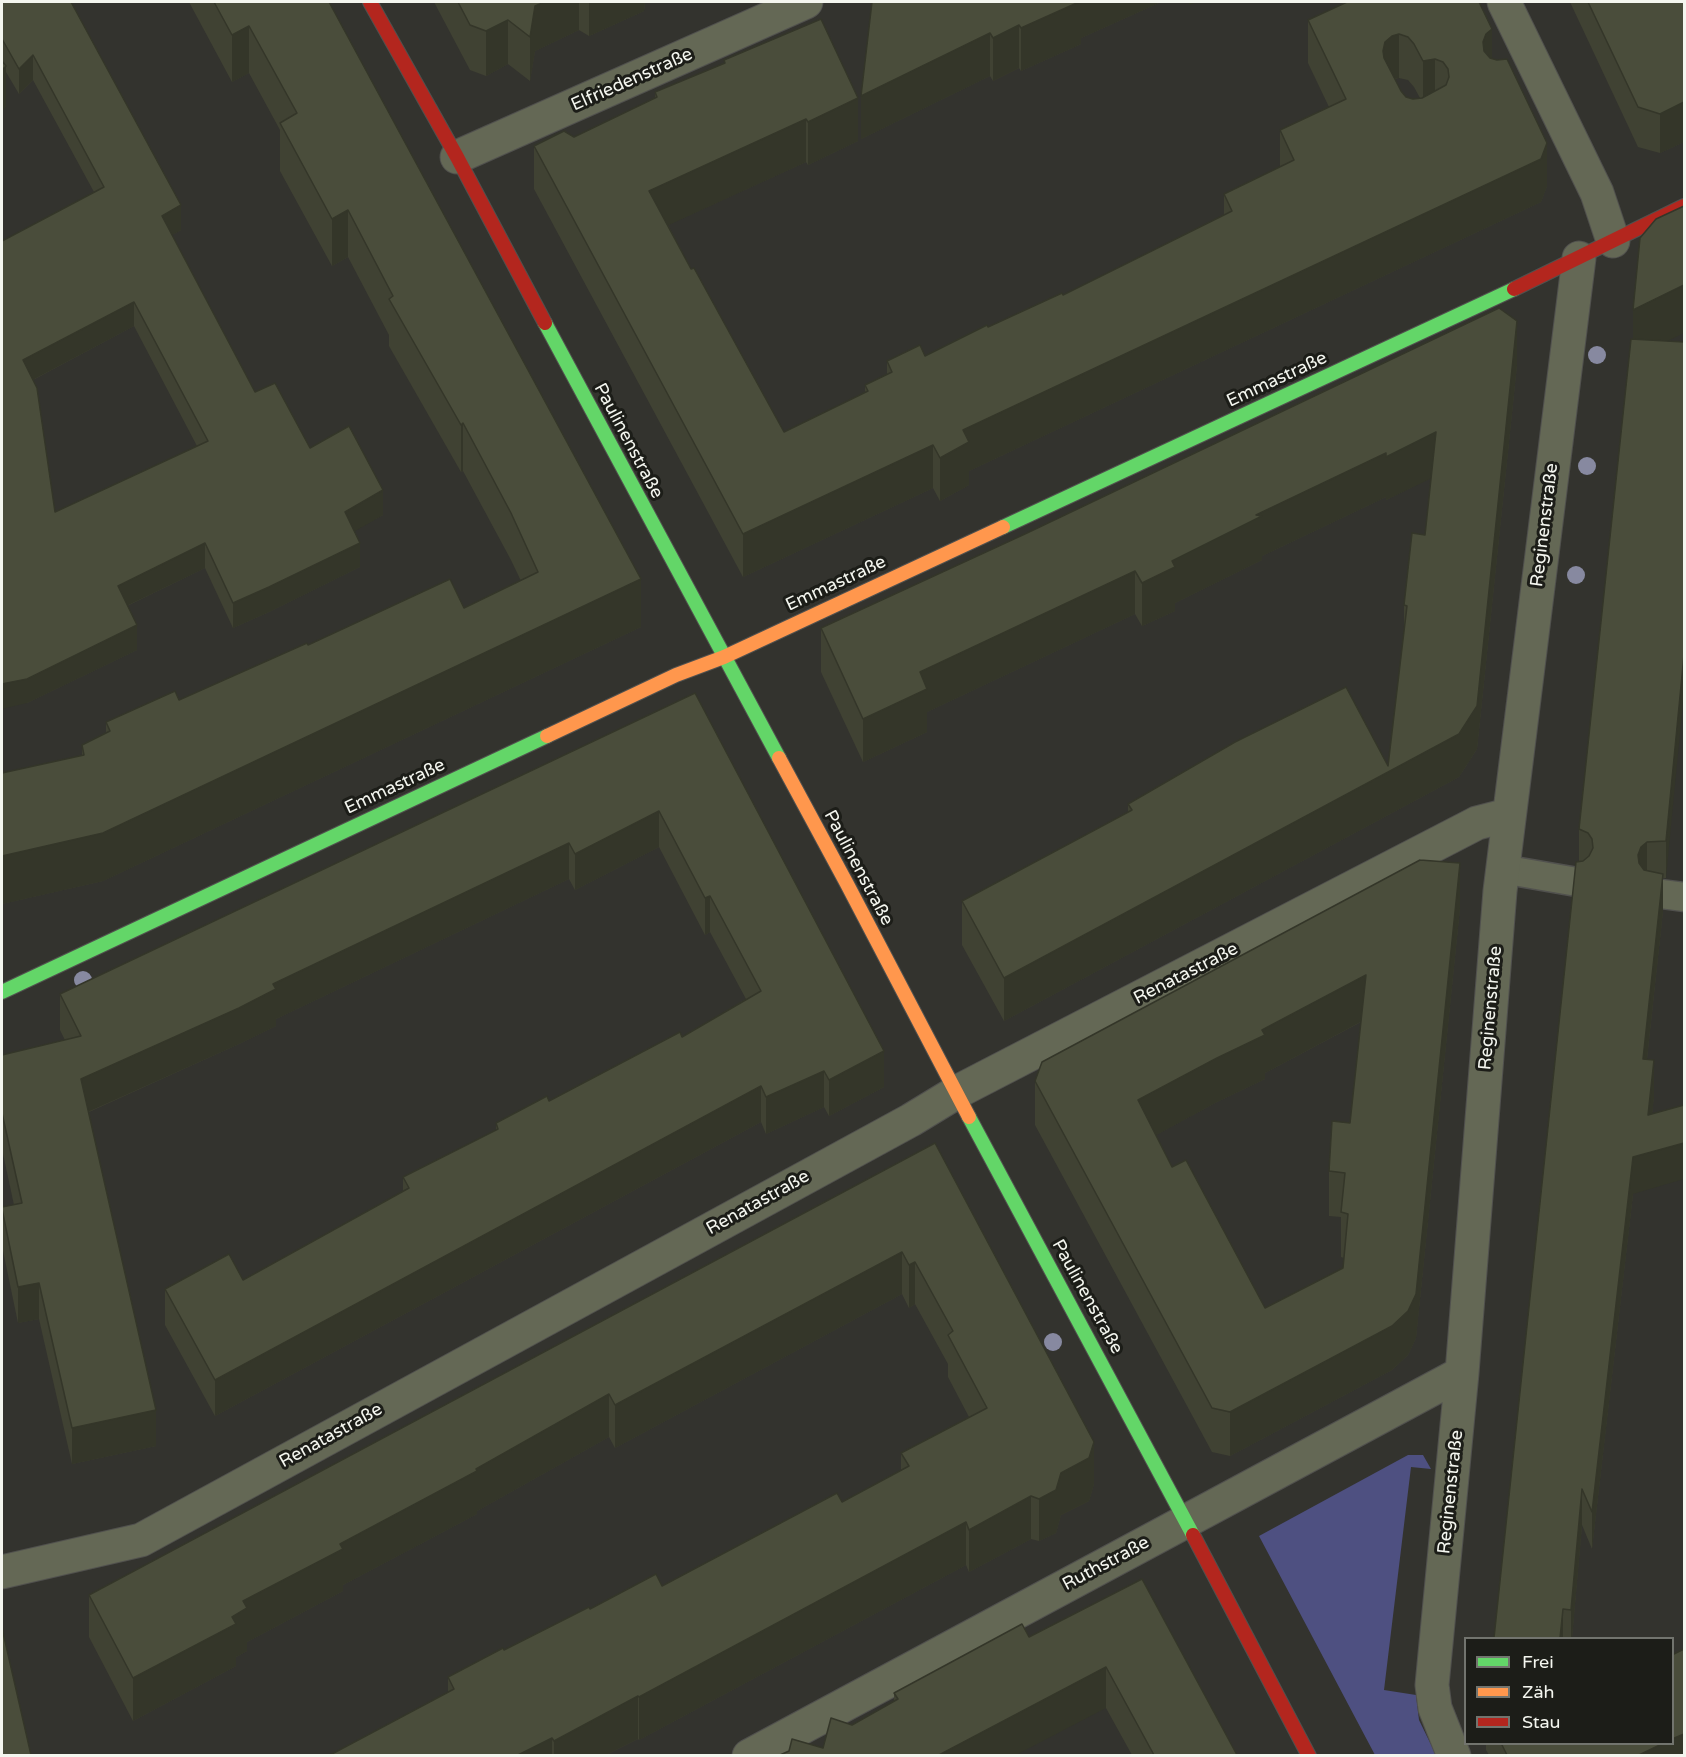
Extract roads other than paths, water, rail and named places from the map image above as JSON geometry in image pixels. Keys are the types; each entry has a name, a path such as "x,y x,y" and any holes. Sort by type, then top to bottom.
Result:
{"street":[{"name":"Paulinenstraße","path":"370,2 457,157 957,1092 998,1173 1139,1431 1309,1755"},
{"name":"Elfriedenstraße","path":"457,157 806,2"},
{"path":"1504,2 1526,74 1597,193 1613,240"},
{"name":"Emmastraße","path":"2,992 665,680 724,657 1511,291 1684,206"},
{"name":"Reginenstraße","path":"1454,1755 1435,1708 1432,1685 1462,1373 1502,869 1579,258"},
{"name":"Renatastraße","path":"2,1572 141,1540 911,1120 957,1092 1477,823 1508,815"},
{"name":"Ruthstraße","path":"750,1755 1462,1373"}],"lane":[{"path":"1502,869 1577,882"},
{"path":"1654,893 1684,897"}]}
